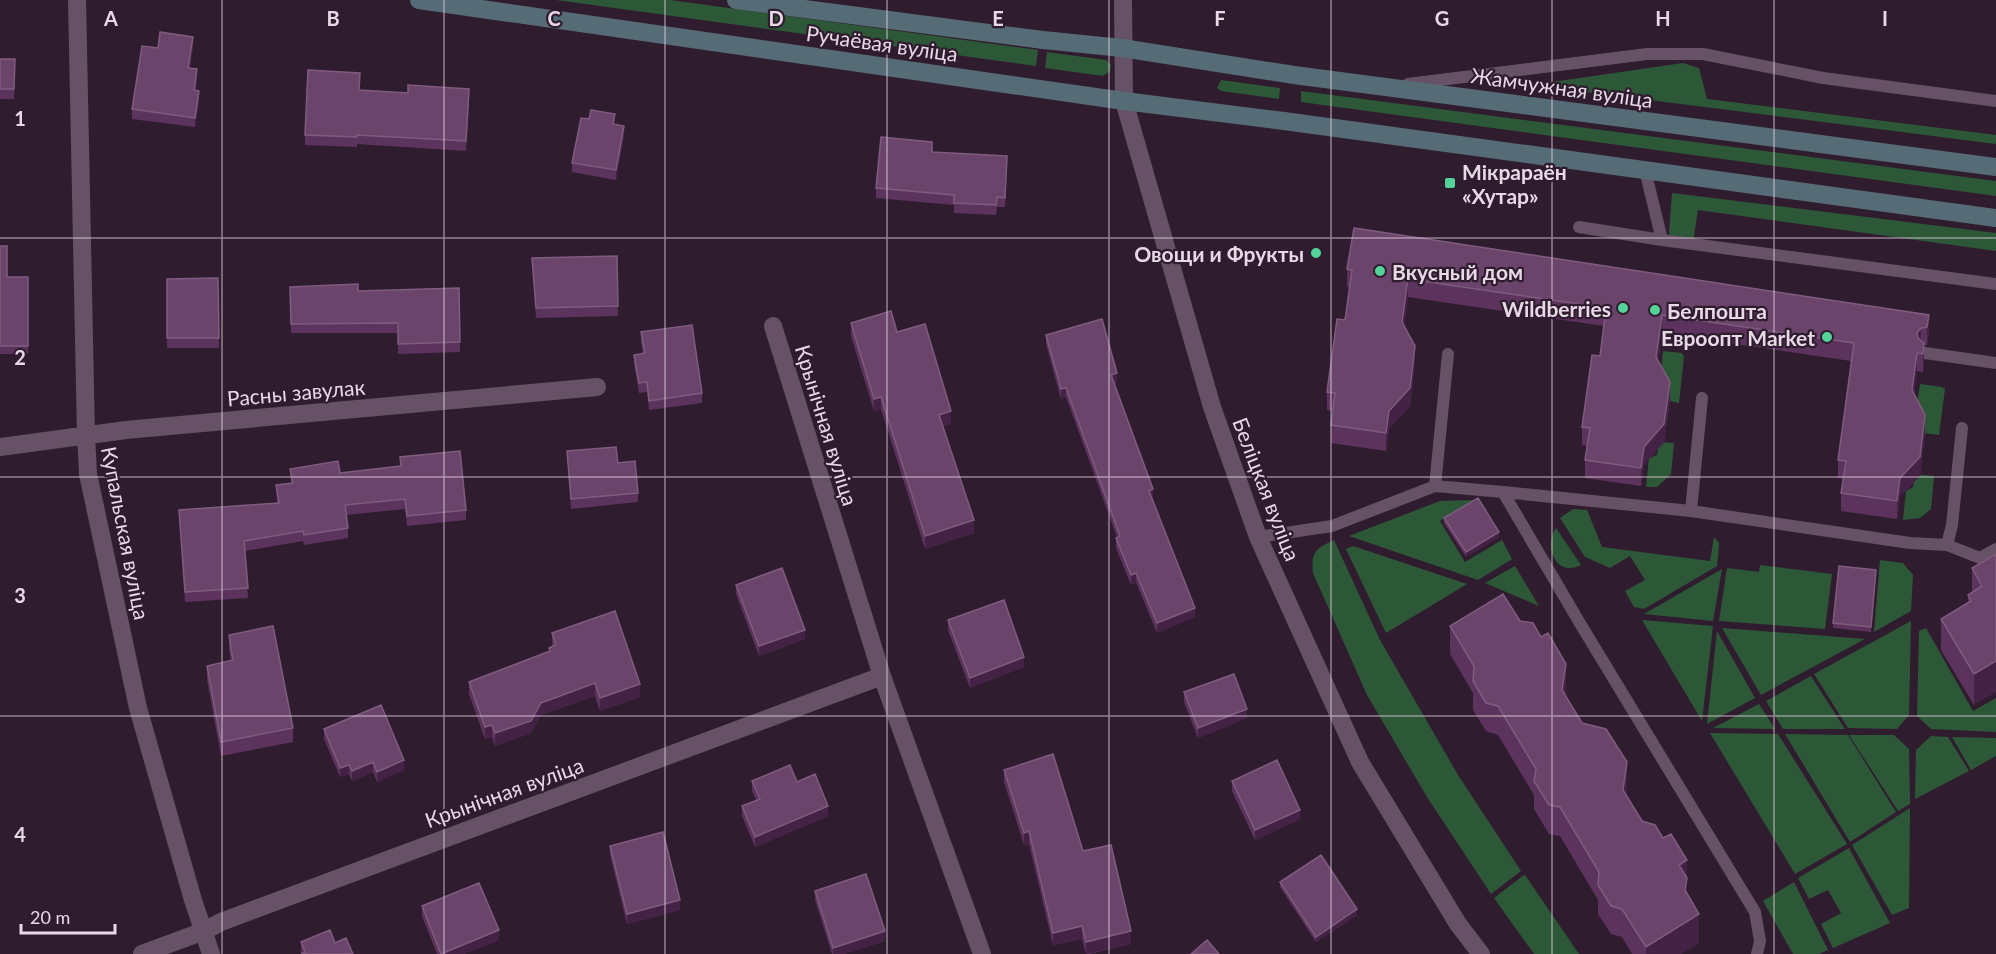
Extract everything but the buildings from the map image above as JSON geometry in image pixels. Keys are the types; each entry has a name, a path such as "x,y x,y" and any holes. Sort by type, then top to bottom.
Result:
{"main road":[{"name":"Ручаёвая вуліца","path":"419,0 1124,101"},
{"name":"Ручаёвая вуліца","path":"736,0 1043,40 1122,48"},
{"name":"Жамчужная вуліца","path":"1122,48 1294,75 1996,167"},
{"path":"1124,101 1996,218"}],"street":[{"name":"Купальская вуліца","path":"77,0 88,474 138,708 193,900 211,954"},
{"name":"Беліцкая вуліца","path":"1123,0 1124,101 1212,407 1258,537 1360,762 1458,924 1481,954"},
{"name":"Крынічная вуліца","path":"773,326 882,675 982,954"},
{"name":"Расны завулак","path":"0,447 86,435 597,387"},
{"name":"Крынічная вуліца","path":"142,954 204,931 221,922 882,675"}],"lane":[{"path":"1389,87 1647,54 1702,54 1823,78 1996,101"},
{"path":"1645,170 1662,240"},
{"path":"1579,227 1996,284"},
{"path":"1925,353 1996,363"},
{"path":"1436,486 1448,354"},
{"path":"1691,511 1702,398"},
{"path":"1947,545 1952,525 1962,428"},
{"path":"1258,537 1332,526 1436,486 1691,511 1910,543 1947,545 1980,558 1996,549"},
{"path":"1503,492 1755,912 1760,941 1757,954"}],"green space":[{"path":"556,0 670,0 1038,50 1036,66"},
{"path":"1047,52 1106,60 1111,65 1110,71 1103,76 1045,68"},
{"path":"1683,63 1699,68 1707,99 1996,135 1996,144 1531,85"},
{"path":"1221,80 1280,88 1279,99 1221,91 1217,88"},
{"path":"1301,91 1996,181 1996,196 1301,102"},
{"path":"1672,193 1996,233 1996,251 1698,210 1693,243 1670,237"},
{"path":"1663,351 1682,353 1684,357 1679,403 1666,400 1660,380"},
{"path":"1920,384 1945,389 1939,435 1923,433 1916,412"},
{"path":"1659,442 1674,443 1671,474 1657,487 1646,487 1649,458 1657,455"},
{"path":"1915,474 1934,476 1931,509 1920,518 1903,520 1906,491 1913,487"},
{"path":"1474,500 1440,521 1465,562 1502,540 1512,559 1478,580 1349,536 1440,501"},
{"path":"1573,509 1587,510 1602,547 1710,561 1714,537 1719,543 1717,566 1644,609 1634,607 1625,591 1645,580 1630,556 1610,568 1585,557 1560,518"},
{"path":"1556,528 1581,565 1572,568 1565,567 1554,558 1551,543"},
{"path":"1334,540 1380,640 1458,775 1521,871 1491,894 1427,797 1367,695 1313,573 1313,560 1316,552"},
{"path":"1353,546 1467,584 1386,633 1346,549"},
{"path":"1880,560 1903,563 1913,575 1911,611 1874,632"},
{"path":"1760,565 1832,574 1825,629 1719,621 1727,568 1759,572"},
{"path":"1515,566 1539,606 1485,583"},
{"path":"1722,569 1713,621 1644,614"},
{"path":"1642,620 1713,626 1702,721"},
{"path":"1911,621 1909,715 1897,729 1848,728 1814,674"},
{"path":"1722,628 1865,639 1761,695"},
{"path":"1926,628 1973,711 1996,698 1996,732 1931,729 1917,716 1919,631"},
{"path":"1717,631 1755,698 1707,724"},
{"path":"1811,676 1845,729 1783,729 1766,701"},
{"path":"1759,704 1775,729 1713,728"},
{"path":"1710,733 1778,734 1847,844 1795,874"},
{"path":"1785,734 1848,735 1896,812 1850,842"},
{"path":"1849,735 1894,735 1909,749 1910,804 1898,811"},
{"path":"1931,736 1948,737 1969,771 1915,799 1916,750"},
{"path":"1952,737 1996,738 1996,756 1971,770"},
{"path":"1910,808 1909,908 1892,915 1852,845"},
{"path":"1849,848 1890,923 1833,948 1821,924 1841,913 1828,890 1809,899 1798,878"},
{"path":"1524,875 1579,954 1534,954 1494,898"},
{"path":"1794,882 1828,950 1819,954 1793,954 1763,901"}],"place":[{"name":"Мікрараён «Хутар»","path":"1450,183"},
{"name":"Овощи и Фрукты","path":"1316,253"},
{"name":"Вкусный дом","path":"1380,271"},
{"name":"Wildberries","path":"1623,308"},
{"name":"Белпошта","path":"1655,310"},
{"name":"Евроопт Market","path":"1827,337"}]}
